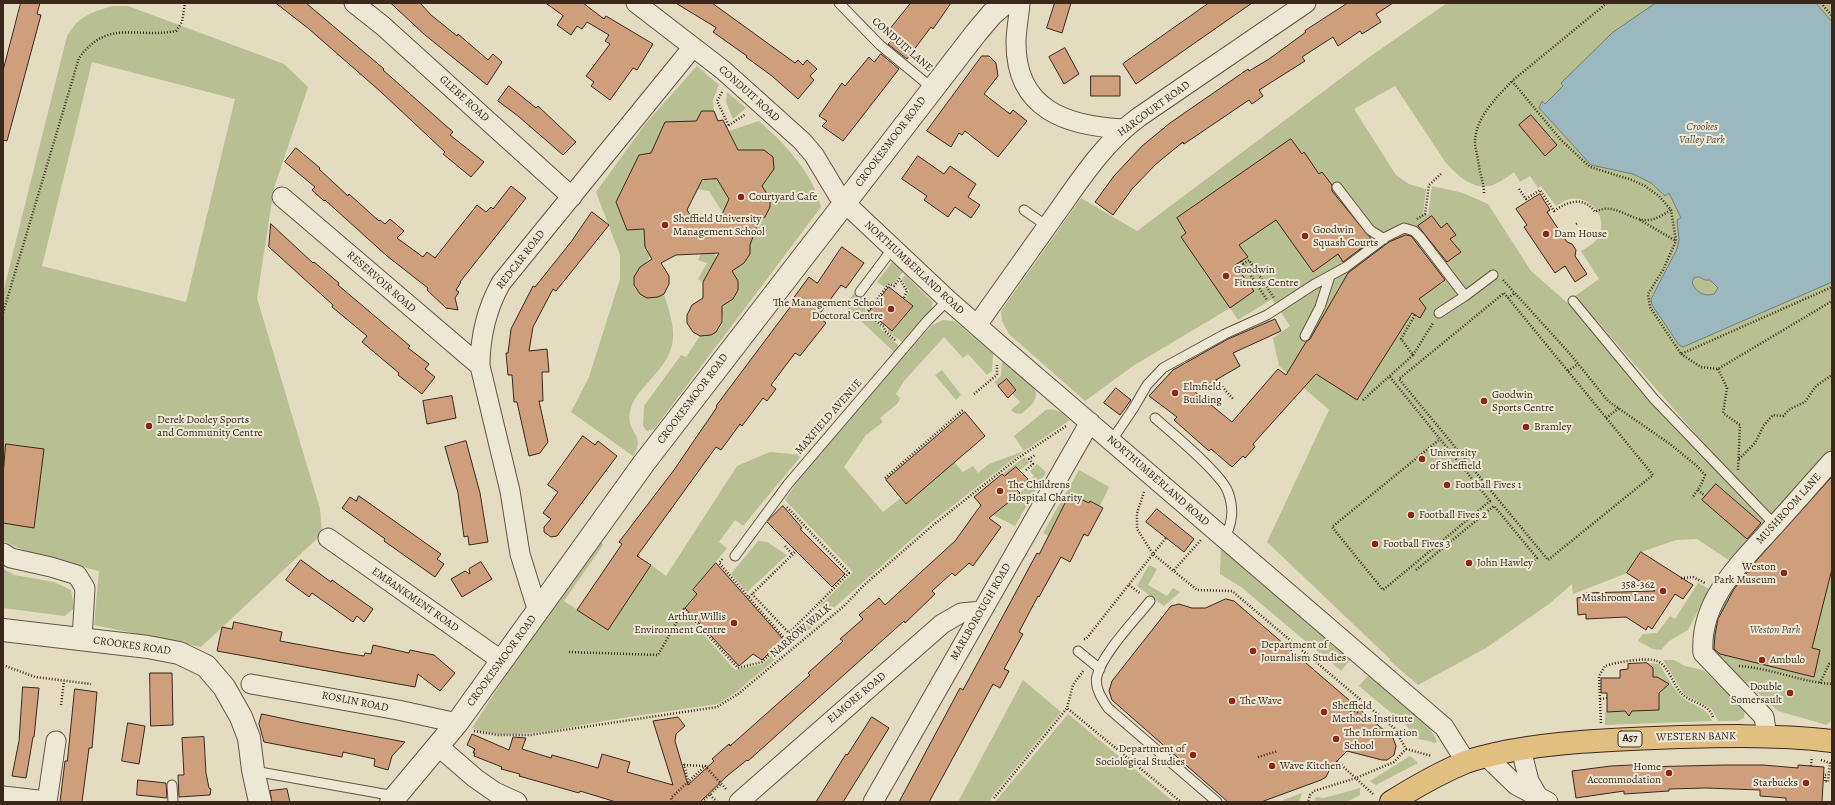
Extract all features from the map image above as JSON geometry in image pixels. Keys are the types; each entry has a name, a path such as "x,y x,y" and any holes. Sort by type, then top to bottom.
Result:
{"main road":[{"name":"WESTERN BANK","path":"1476,759 1521,749 1589,740 1767,736 1832,741"},
{"name":"A57","path":"1382,798 1476,759"}],"street":[{"name":"GLEBE ROAD","path":"354,3 384,26 572,198"},
{"name":"CONDUIT ROAD","path":"636,3 731,77 802,141 814,155 844,203"},
{"path":"1020,3 1016,44 1018,60 1030,94 1049,111 1071,122 1098,127 1124,129"},
{"name":"HARCOURT ROAD","path":"977,325 1098,156 1124,129 1306,3"},
{"name":"CROOKESMOOR ROAD","path":"394,799 457,723 644,463 993,7"},
{"name":"REDCAR ROAD","path":"538,612 520,554 510,491 480,366 480,347 484,324 491,302 501,283 572,198 693,47"},
{"name":"RESERVOIR ROAD","path":"282,197 480,366"},
{"name":"NORTHUMBERLAND ROAD","path":"844,203 893,248 905,272 948,300 1112,440 1217,534 1444,727 1476,759 1516,785 1543,799"},
{"name":"MARLBOROUGH ROAD","path":"873,802 982,611 1086,419"},
{"name":"MUSHROOM LANE","path":"1767,736 1764,717 1703,653 1702,636 1706,619 1713,603 1733,572 1832,461"},
{"name":"EMBANKMENT ROAD","path":"328,538 502,661"},
{"path":"3,553 11,558 51,566 77,575 85,588 82,639"},
{"name":"ELMORE ROAD","path":"734,797 942,624 961,613 982,611"},
{"name":"CROOKES ROAD","path":"3,630 82,639 179,653 206,666 224,687 241,717 249,738 253,770 260,802"},
{"name":"ROSLIN ROAD","path":"251,684 384,707 457,723"},
{"path":"3,796 47,802 56,741"},
{"path":"438,746 475,778 495,792 517,802"},
{"name":"NORTHUMBERLAND ROAD","path":"1521,749 1527,776 1543,799"}],"lane":[{"name":"CONDUIT LANE","path":"839,3 880,45 932,88"},
{"path":"1337,187 1370,230 1384,239"},
{"path":"1024,210 1047,226"},
{"path":"1112,440 1147,385 1156,374 1226,334 1267,315 1276,308 1346,267 1384,239 1404,228 1414,231 1420,236 1465,296"},
{"path":"860,292 893,248"},
{"path":"1439,313 1493,275"},
{"path":"1305,336 1320,307 1330,276"},
{"name":"MAXFIELD AVENUE","path":"735,556 788,484 928,320 948,300"},
{"path":"1573,301 1654,399 1775,524"},
{"path":"1155,418 1215,474 1228,491 1232,516 1229,530 1217,534"},
{"path":"1150,601 1104,659 1096,678 1100,696 1108,708 1217,802"},
{"path":"1078,651 1100,669"},
{"path":"253,770 394,799"},
{"path":"172,785 173,802"}],"path":[{"path":"3,313 79,58 86,48 97,38 107,34 122,32 164,34 176,32 182,22 185,3"},
{"path":"1484,193 1484,186 1479,171 1475,143 1477,126 1487,110 1512,81 1607,3"},
{"path":"1821,3 1832,16"},
{"path":"731,77 717,101 727,126 761,104"},
{"path":"1512,81 1561,140 1590,167 1632,180 1645,186 1659,196 1671,210 1676,241 1663,270 1648,294 1648,300 1650,306 1681,354 1701,367 1718,369 1832,301"},
{"path":"1425,214 1429,185 1441,174"},
{"path":"1519,189 1526,199 1540,190 1554,210 1566,203 1575,201 1587,204 1595,212 1602,209 1620,210 1676,241"},
{"path":"1638,219 1650,220 1671,210"},
{"path":"1249,260 1276,308 1242,262 1249,260"},
{"path":"904,298 907,291 905,272"},
{"path":"894,339 885,331 884,327 867,312 889,284 894,286 905,272"},
{"path":"1493,275 1499,275 1578,364 1608,401 1670,444 1697,466 1705,475 1698,490 1692,498"},
{"path":"1681,354 1832,287"},
{"path":"1504,293 1508,298 1653,475 1548,560 1399,379 1504,293"},
{"path":"1508,298 1515,293"},
{"path":"1363,400 1390,377 1412,355 1439,313"},
{"path":"1412,355 1401,339 1415,315"},
{"path":"974,394 997,375 997,343"},
{"path":"1568,371 1578,364"},
{"path":"1718,369 1727,388 1724,413 1740,425 1737,486"},
{"path":"1739,459 1755,443 1764,426 1773,415 1783,416 1790,409 1805,402 1816,386 1832,375"},
{"path":"1390,377 1490,501 1383,590 1332,527 1440,440"},
{"path":"1216,380 1234,400"},
{"path":"1606,418 1618,408"},
{"path":"885,478 963,410"},
{"name":"NARROW WALK","path":"478,733 498,735 530,735 718,707 738,694 844,606 864,585 932,526 1018,458 1086,419"},
{"path":"1026,470 1033,464 1029,459 1035,455"},
{"path":"1466,472 1471,467"},
{"path":"1150,474 1137,513 1137,529 1153,554 1197,590 1232,591 1394,728 1406,749 1437,758"},
{"path":"1698,490 1705,496"},
{"path":"1416,570 1494,506 1537,558 1527,566"},
{"path":"752,594 789,633 848,573 789,509"},
{"path":"1174,570 1217,534"},
{"path":"1450,534 1454,538"},
{"path":"1523,541 1528,537"},
{"path":"1082,639 1086,639 1166,538"},
{"path":"785,546 792,554"},
{"path":"749,597 796,551"},
{"path":"1681,578 1693,577 1706,583"},
{"path":"569,652 658,656 684,609 738,668 762,662 785,639 757,606"},
{"path":"1601,728 1600,676 1605,666 1619,663 1654,660 1662,664 1680,693 1691,701 1706,707 1712,714"},
{"path":"1820,683 1829,664 1832,662"},
{"path":"3,665 35,677 91,684"},
{"path":"994,798 1067,708 1073,684 1084,669 1078,665"},
{"path":"1718,670 1728,666 1754,667 1820,683 1832,684"},
{"path":"60,705 64,681"},
{"path":"1600,699 1607,698"},
{"path":"1067,708 1181,802"},
{"path":"1354,718 1349,714 1353,709 1358,713"},
{"path":"1308,802 1310,795 1314,791 1356,778 1394,762 1406,749"},
{"path":"1258,757 1278,751"},
{"path":"1812,757 1830,763 1829,774 1828,782 1825,781 1824,776 1829,774"},
{"path":"1337,761 1382,798"},
{"path":"688,784 684,764 705,766 734,797"},
{"path":"673,802 671,798 688,784 705,766"},
{"path":"702,802 721,784"},
{"path":"710,795 717,802"}],"green space":[{"name":"Crookes Valley Park","path":"1447,3 1832,3 1832,454 1773,515 1735,479 1575,296 1599,279 1581,251 1594,242 1600,233 1600,218 1592,205 1578,199 1570,199 1556,206 1541,186 1538,188 1530,176 1520,182 1514,172 1498,183 1488,186 1474,185 1468,182 1446,163 1395,86 1354,109 1396,175 1409,184 1426,189 1423,214 1428,215 1432,186 1463,193 1488,204 1531,271 1570,305 1641,392 1767,522 1730,561 1697,539 1676,540 1641,552 1627,573 1573,594 1572,584 1549,604 1486,648 1418,685 1389,660 1390,659 1267,542 1329,410 1279,366 1273,338 1290,326 1272,299 1238,320 1230,308 1133,366 1085,401 1009,334 1002,321 1001,311 1081,198 1137,231 1368,58"},
{"name":"Derek Dooley Sports and Community Centre","path":"112,6 128,6 284,64 308,87 274,188 257,298 320,509 322,534 201,647 94,625 99,571 33,554 3,541 3,293 67,36 71,29 86,16","holes":["92,62 235,99 186,302 42,266"]},
{"path":"697,66 719,85 713,100 714,111 702,111 696,121 651,153 639,155 616,202 627,230 650,229 646,236 645,242 646,249 650,256 647,262 636,273 634,282 635,287 642,294 647,296 653,297 664,294 673,329 673,339 667,358 632,404 629,417 632,429 638,442 633,456 571,412 589,377 620,279 620,255 596,192 646,123"},
{"path":"727,92 746,108 733,119 726,102"},
{"path":"759,121 779,140 805,171 817,194 821,207 654,429 647,431 643,426 644,406 681,355 686,357 700,336 711,334 720,328 723,320 719,309 721,303 733,299 737,288 737,282 732,271 734,267 743,264 746,261 756,226 760,220 766,216 769,210 770,199 768,195 754,185 748,183 765,182 774,169 773,157 764,150 738,150 729,131"},
{"path":"717,179 729,199 723,213 709,191 697,189 702,180"},
{"path":"707,242 714,246 715,254 720,262 708,272 703,282 698,279 707,263 698,260"},
{"path":"892,262 903,272 893,284 888,283 885,287 877,282"},
{"path":"905,275 933,302 931,310 902,342 888,332 888,327 893,331 912,306 906,300 909,291 902,279"},
{"path":"854,293 863,299 866,314 881,326 881,329 899,346 894,352 845,306"},
{"path":"943,320 954,321 993,353 992,371 987,375 968,354 963,358 944,337 904,381 896,394 900,398 898,403 880,418 883,422 866,435 844,467 883,512 901,498 906,504 954,462 963,472 973,466 978,473 989,464 1024,451 1014,436 1046,410 1056,410 1070,420 1017,456 929,524 770,664 735,693 718,704 555,730 518,734 500,734 472,728 510,669 601,542 603,545 564,601 608,630 651,565 666,576 737,466 770,452 802,455 743,526 735,520 719,542 727,548 693,590 697,594 683,611 735,670 763,664 853,572 785,500 799,479 891,371 932,325"},
{"path":"1002,359 1035,389 1036,397 1030,406 1021,414 1015,413 1011,410 1020,402 1012,393 1017,390 1007,379 998,386 994,382 1001,376"},
{"path":"942,370 961,395 956,400 935,375"},
{"path":"1025,457 1029,463 1019,471 1004,476 1002,474"},
{"path":"1037,464 1046,472 1015,526 993,515 1020,493 1034,476 1030,471"},
{"name":"Weston Park","path":"1832,468 1832,719 1827,725 1778,711 1714,653 1713,636 1726,592"},
{"path":"1079,470 1109,487 1100,506 1091,501 1089,503 1070,494 1048,536 1043,533"},
{"path":"758,541 767,542 787,555 747,592 731,574"},
{"path":"1221,546 1351,659 1341,671 1241,587 1220,574"},
{"path":"1149,565 1157,569 1148,585 1167,596 1173,588 1180,592 1164,606 1137,586"},
{"path":"3,569 15,575 54,582 71,590 74,608 65,616 3,608"},
{"path":"1698,583 1709,589 1688,630 1669,641 1661,650 1653,649 1638,641 1643,634 1657,633 1670,616 1675,619"},
{"path":"1663,660 1674,660 1685,666 1703,670 1743,707 1745,711 1744,718 1737,721 1718,721 1712,709 1684,694"},
{"path":"1647,663 1659,664 1681,696 1703,709 1710,716 1712,721 1605,725 1605,712 1625,711 1630,713 1632,711 1659,710 1657,677 1648,677 1653,672 1653,668 1648,666"},
{"path":"1369,674 1418,715 1427,725 1437,743 1414,738 1407,726 1359,686"},
{"path":"1023,680 1061,712 991,798 991,802 958,802"},
{"path":"1068,714 1174,802 995,802"},
{"path":"1410,756 1418,763 1376,785 1370,781"},
{"path":"1360,788 1360,795 1347,802 1314,802 1316,797 1324,798"},
{"path":"1302,793 1299,802 1284,802 1283,800"}],"water":[{"path":"1656,3 1816,3 1832,22 1832,282 1683,347 1679,345 1652,305 1651,299 1677,249 1679,240 1677,220 1681,218 1669,193 1665,196 1651,183 1633,174 1591,165 1539,108 1542,101 1545,104 1563,86 1561,83 1612,33","holes":["1699,277 1705,280 1710,280 1718,288 1714,294 1707,295 1700,293 1693,286 1692,282 1694,278"]}],"building":[{"path":"21,3 40,3 37,14 41,15 7,141 3,140 3,71"},
{"path":"276,3 306,3 384,69 383,70 453,132 450,135 484,162 471,177 443,154 445,152 381,92 309,29"},
{"path":"391,3 420,3 431,15 457,36 458,34 488,60 493,54 502,62 487,85 425,35"},
{"path":"546,3 583,3 604,19 606,16 653,44 637,70 633,68 610,100 591,86 594,82 586,76 610,44 605,41 609,35 587,22 582,29 577,26 571,35 557,25 563,16"},
{"path":"676,3 712,3 795,63 798,60 803,65 807,60 817,69 810,76 814,80 798,99 772,76 746,57 747,56 713,32 716,28"},
{"path":"911,3 951,3 933,29 931,27 907,59 888,44 894,38 887,33"},
{"path":"1055,3 1071,3 1062,33 1047,28"},
{"path":"1209,3 1252,3 1136,84 1123,64"},
{"path":"1348,3 1393,3 1376,14 1381,22 1362,34 1360,31 1338,46 1333,37 1302,57 1305,61 1259,90 1263,96 1252,104 1249,100 1184,144 1183,142 1156,164 1132,189 1113,215 1095,202 1114,176 1142,146 1170,123 1248,69 1249,71 1269,59 1306,32 1305,31"},
{"path":"1065,48 1079,74 1064,84 1049,57"},
{"path":"881,54 899,69 843,141 822,126 827,121 819,116 842,83 845,86 869,57 874,62"},
{"path":"982,56 989,56 996,63 998,76 984,94 1010,114 1013,110 1027,121 998,157 965,131 962,135 959,133 951,147 927,131"},
{"path":"1091,76 1120,76 1120,96 1091,96"},
{"path":"509,86 536,108 538,106 576,142 563,155 518,116 498,101"},
{"name":"Sheffield University Management School","path":"702,111 714,111 718,121 723,120 738,150 764,150 773,157 774,169 762,186 770,199 770,207 765,217 759,220 750,245 750,254 744,263 732,271 738,281 738,290 733,299 722,306 722,322 716,332 711,335 700,336 693,332 687,323 687,315 692,305 703,298 703,282 719,253 676,255 661,263 669,276 669,284 664,294 658,297 647,298 640,294 634,285 634,277 640,267 652,259 645,247 644,229 627,230 616,202 639,155 651,153 665,122 696,121","holes":["717,179 729,199 719,221 695,222 687,210 702,180"]},
{"path":"1531,115 1557,145 1545,156 1519,125"},
{"path":"1291,139 1302,154 1304,152 1319,174 1322,172 1332,185 1332,191 1372,240 1343,262 1338,254 1313,272 1276,220 1239,245 1248,257 1235,265 1254,291 1230,308 1181,237 1186,233 1177,218"},
{"path":"296,148 320,168 319,169 348,196 349,194 379,221 380,220 385,224 390,219 404,231 397,238 423,257 427,252 435,258 477,205 486,212 491,207 493,209 511,186 526,198 460,282 456,290 459,292 455,298 458,310 446,308 427,290 428,288 387,256 325,200 324,201 312,190 315,187 285,162"},
{"path":"918,156 944,174 950,166 976,184 968,197 980,205 971,218 955,207 948,217 924,200 927,196 902,179"},
{"name":"Dam House","path":"1540,194 1550,210 1547,212 1567,242 1572,244 1576,250 1575,256 1587,274 1575,282 1565,266 1555,273 1524,227 1527,225 1516,209"},
{"path":"592,212 609,225 556,291 553,289 533,327 529,351 547,349 549,372 542,372 543,401 539,401 548,442 540,453 529,456 517,402 514,402 512,375 508,375 506,353 508,353 511,329 533,286 535,287 571,242"},
{"path":"1432,216 1441,228 1447,223 1456,235 1450,239 1461,252 1447,262 1418,226"},
{"path":"271,224 313,263 314,262 339,283 338,285 410,346 408,348 429,364 425,369 435,377 422,394 398,375 399,373 362,342 367,336 332,307 333,305 269,247"},
{"path":"1406,235 1411,236 1445,280 1419,299 1426,308 1420,318 1412,313 1357,400 1316,374 1253,444 1255,447 1245,458 1243,456 1232,467 1211,449 1209,451 1174,420 1177,417 1149,396 1173,370 1228,339 1275,319 1281,331 1233,353 1240,366 1195,392 1232,422 1278,369 1286,375 1306,342 1310,339 1348,273 1389,242"},
{"path":"842,247 864,263 846,288 841,285 818,316 826,323 800,356 795,353 771,385 776,389 767,401 763,398 742,426 740,424 721,450 716,447 637,556 651,565 608,630 577,610 622,544 619,542 674,470 717,407 716,406 791,306 789,304 809,277 817,283"},
{"name":"The Management School Doctoral Centre","path":"889,287 913,306 892,331 869,312"},
{"path":"1007,379 1016,390 1008,398 998,386"},
{"path":"1116,388 1131,400 1120,415 1104,403"},
{"path":"452,396 456,418 427,424 423,401"},
{"path":"965,412 985,436 906,504 886,480"},
{"path":"583,436 595,445 598,441 617,456 557,536 551,537 544,532 544,527 551,519 543,513 558,492 548,485"},
{"path":"466,441 480,493 488,542 469,545 468,536 464,537 458,493 445,447"},
{"path":"6,444 44,449 34,528 3,523 3,476"},
{"path":"1016,467 1028,479 1016,489 1020,493 989,518 1001,527 973,566 969,563 955,576 952,573 932,591 935,594 905,623 904,621 748,761 747,760 727,776 700,802 616,802 580,791 579,793 519,776 520,774 501,769 502,767 474,756 475,753 473,753 475,749 467,745 472,734 509,750 513,737 526,738 522,749 551,758 552,755 598,768 602,754 630,762 627,772 673,785 653,721 678,717 685,726 676,734 675,741 688,785 714,761 712,759 729,744 730,746 810,675 808,673 843,641 840,639 863,619 859,615 879,598 885,605 955,541 981,505 974,497 1002,474 1004,476"},
{"name":"Weston Park","path":"1832,477 1832,569 1812,648 1820,650 1814,677 1720,654 1714,649 1718,619 1734,589 1757,560"},
{"path":"1716,484 1761,523 1747,539 1702,500"},
{"path":"1070,494 1089,503 1090,501 1103,508 1088,536 1084,534 1070,562 1061,557 1019,632 1023,634 1004,669 1009,671 1000,688 993,684 929,802 899,802 960,688 963,690 1037,553 1039,554"},
{"path":"359,496 441,554 437,559 444,564 435,577 384,541 385,539 342,508 350,497 356,501"},
{"path":"783,506 802,528 800,529 845,574 832,587 767,522"},
{"path":"1157,509 1194,539 1184,552 1146,522"},
{"name":"358-362 Mushroom Lane","path":"1641,552 1693,585 1683,599 1675,594 1652,629 1648,626 1646,630 1626,617 1586,619 1586,614 1578,615 1577,598 1585,597 1585,593 1655,591 1627,573"},
{"path":"301,560 331,582 332,580 373,609 364,622 357,616 353,622 312,593 309,597 286,580"},
{"path":"481,562 492,579 462,597 451,579 465,571 470,574 469,569"},
{"name":"Arthur Willis Environment Centre","path":"716,563 783,639 762,660 753,654 739,666 685,608 697,594 693,590"},
{"name":"The Wave","path":"1226,599 1234,601 1393,738 1396,746 1394,755 1387,760 1382,760 1347,751 1331,767 1326,777 1321,780 1261,802 1228,802 1112,700 1109,691 1112,681 1171,606 1179,604 1192,608 1205,608"},
{"path":"234,622 282,632 280,641 345,653 364,656 365,653 371,654 373,645 409,653 410,650 434,655 455,673 440,691 418,674 415,687 217,651 222,627 232,629"},
{"path":"1647,663 1653,668 1653,677 1657,677 1669,684 1659,693 1659,710 1632,711 1629,716 1625,711 1607,712 1607,693 1601,693 1601,678 1620,678 1620,670 1628,669 1628,664"},
{"path":"150,673 172,673 173,725 151,726"},
{"path":"23,687 39,688 34,737 26,778 12,776 19,741"},
{"path":"75,689 97,692 92,748 89,748 82,802 60,802 65,761 67,761"},
{"path":"262,714 405,742 392,756 388,770 374,766 375,759 343,752 342,757 264,742 259,724"},
{"path":"872,717 889,728 843,802 816,802 846,754 847,755"},
{"path":"128,723 145,726 139,764 122,761"},
{"path":"204,737 206,773 209,788 211,789 210,795 179,797 178,775 184,775 182,738"},
{"path":"1641,765 1641,767 1763,765 1798,768 1798,765 1824,767 1822,802 1786,802 1786,798 1760,796 1760,790 1706,788 1669,789 1669,791 1624,794 1624,791 1576,798 1572,771 1611,766"},
{"path":"138,780 166,783 167,798 137,795"},
{"path":"287,789 290,802 272,802 270,791"}],"place":[{"name":"Courtyard Cafe","path":"741,197"},
{"name":"Sheffield University Management School","path":"665,225"},
{"name":"Dam House","path":"1546,234"},
{"name":"Goodwin Squash Courts","path":"1305,236"},
{"name":"Goodwin Fitness Centre","path":"1226,276"},
{"name":"The Management School Doctoral Centre","path":"891,309"},
{"name":"Elmfield Building","path":"1175,393"},
{"name":"Goodwin Sports Centre","path":"1484,401"},
{"name":"Derek Dooley Sports and Community Centre","path":"149,426"},
{"name":"Bramley","path":"1526,427"},
{"name":"University of Sheffield","path":"1422,459"},
{"name":"Football Fives 1","path":"1447,485"},
{"name":"The Childrens Hospital Charity","path":"1000,491"},
{"name":"Football Fives 2","path":"1411,515"},
{"name":"Football Fives 3","path":"1375,544"},
{"name":"John Hawley","path":"1469,563"},
{"name":"Weston Park Museum","path":"1784,573"},
{"name":"358-362 Mushroom Lane","path":"1663,591"},
{"name":"Arthur Willis Environment Centre","path":"734,623"},
{"name":"Department of Journalism Studies","path":"1253,651"},
{"name":"Ambulo","path":"1762,660"},
{"name":"Double Somersault","path":"1790,693"},
{"name":"The Wave","path":"1232,701"},
{"name":"Sheffield Methods Institute","path":"1324,712"},
{"name":"The Information School","path":"1336,739"},
{"name":"Department of Sociological Studies","path":"1193,755"},
{"name":"Wave Kitchen","path":"1272,766"},
{"name":"Home Accommodation","path":"1669,773"},
{"name":"Starbucks","path":"1806,783"}]}
